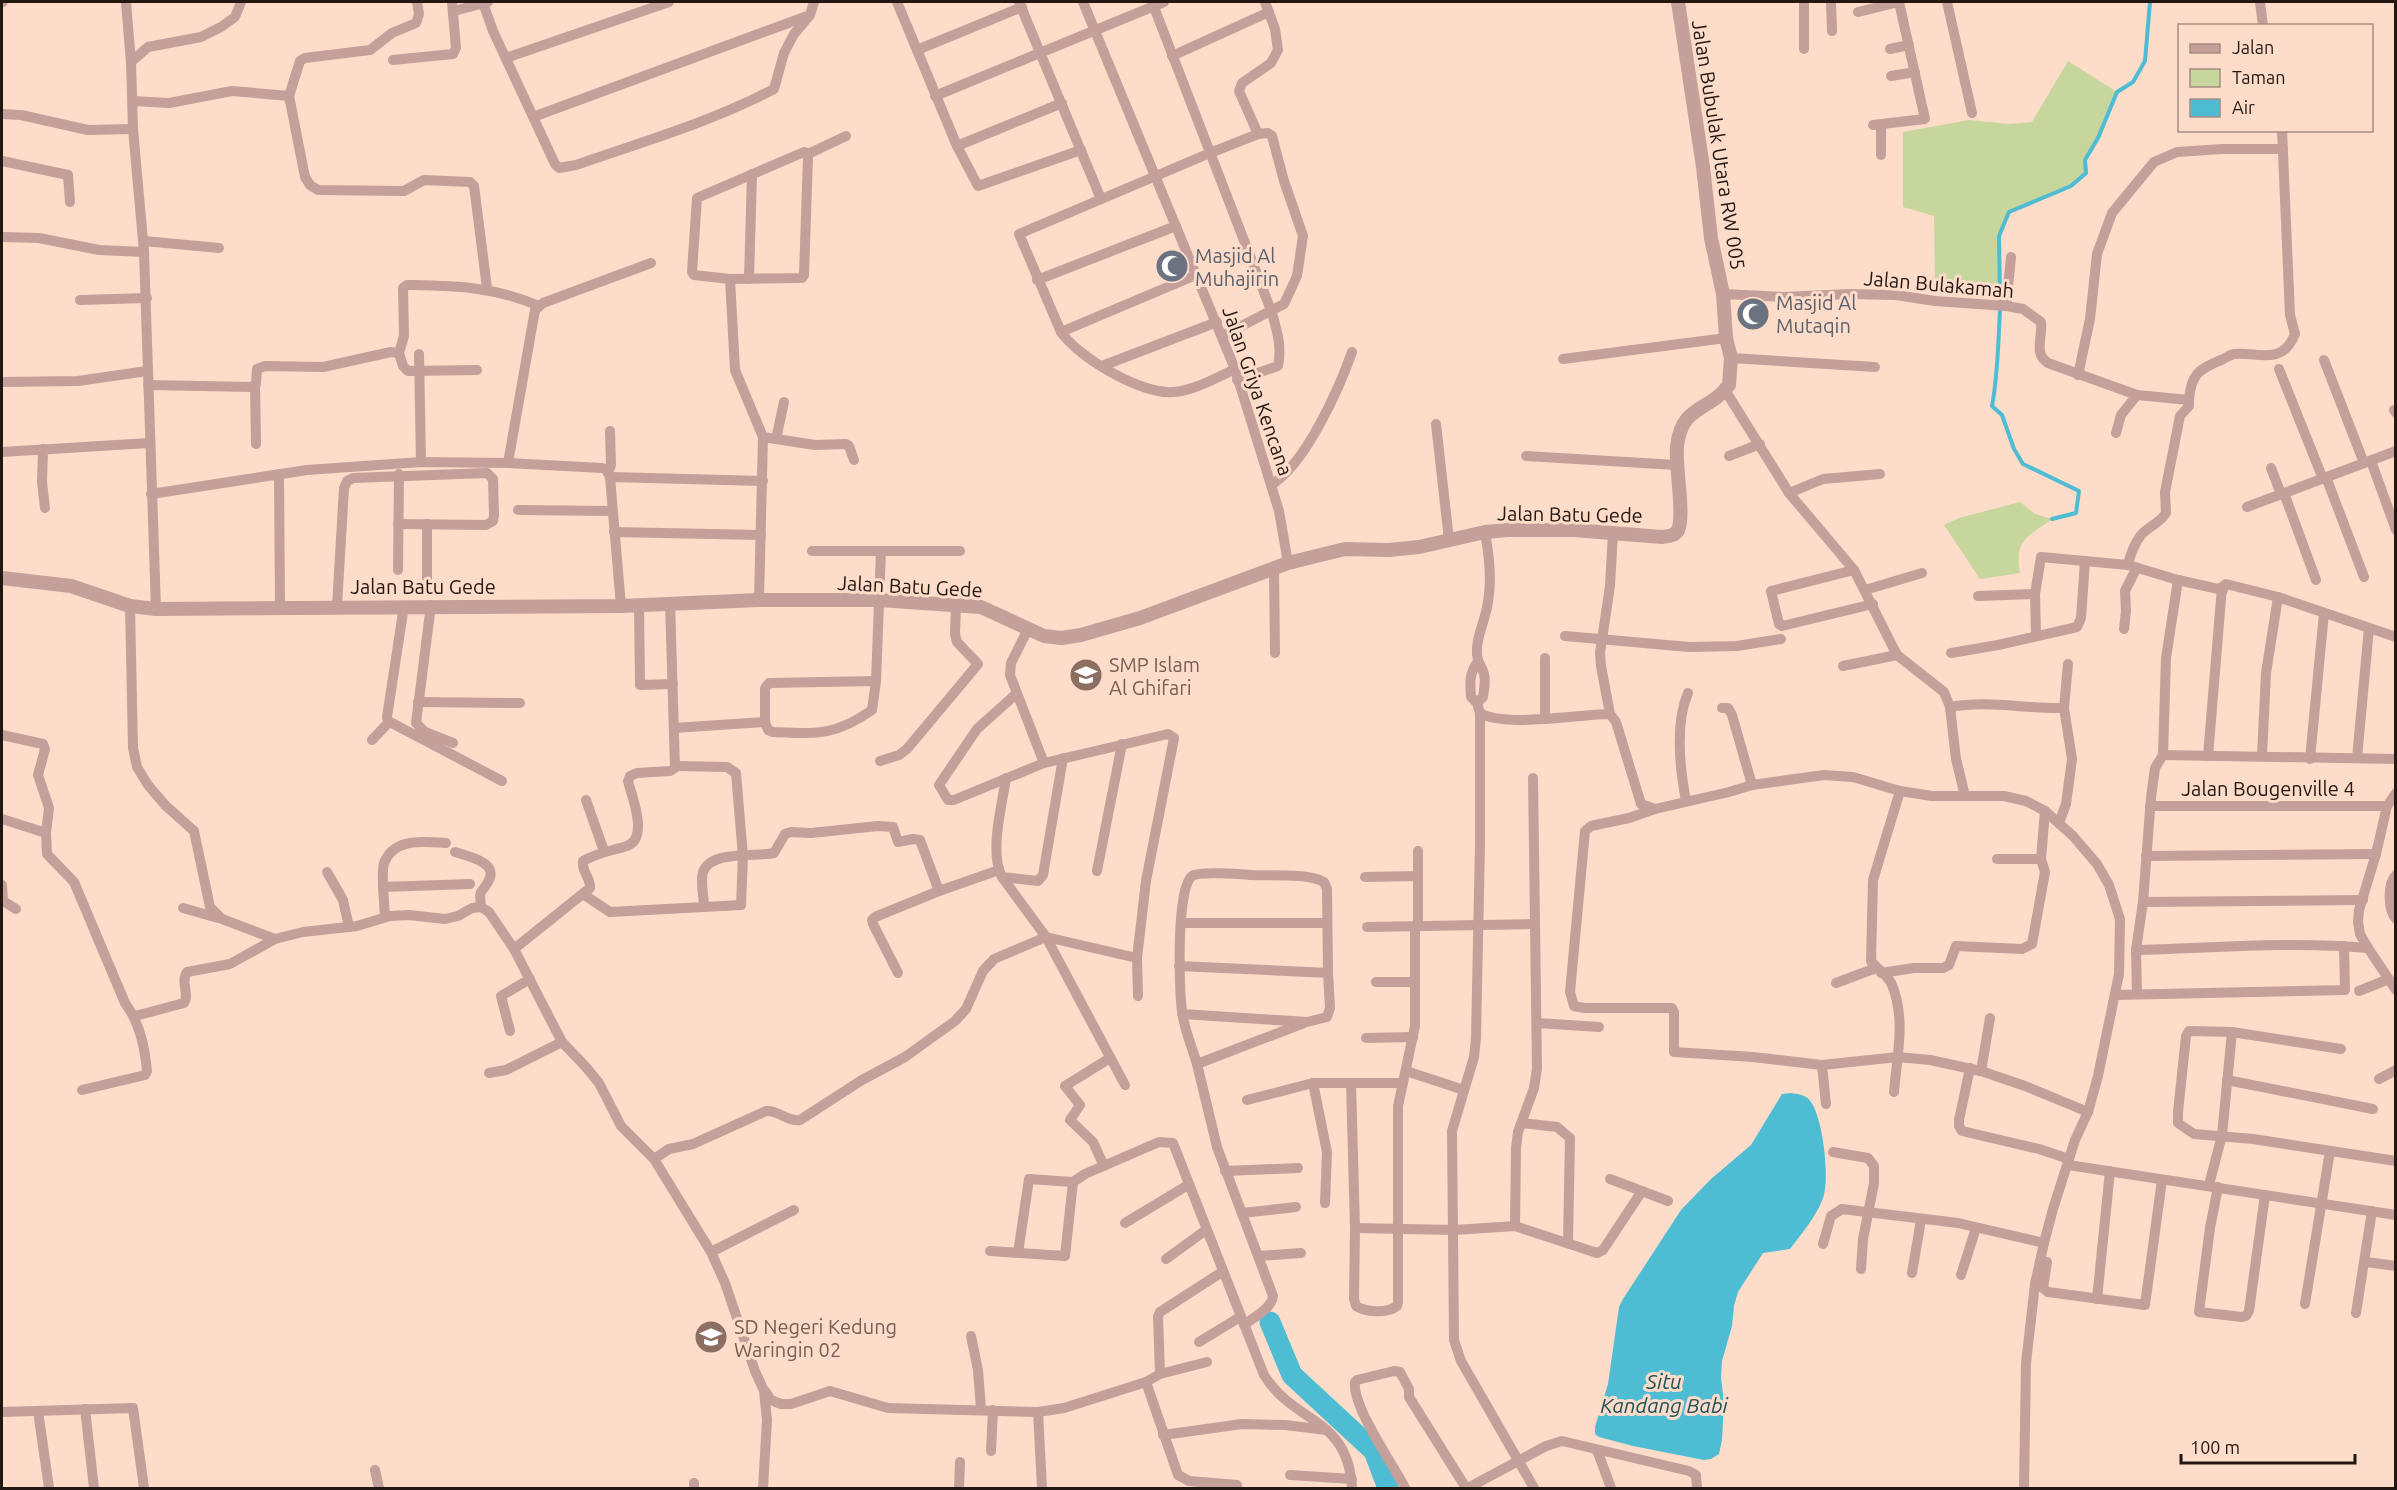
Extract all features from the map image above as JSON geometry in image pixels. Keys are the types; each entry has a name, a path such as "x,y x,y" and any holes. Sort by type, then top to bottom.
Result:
{"street":[{"path":"126,2 133,129 147,298 149,443 156,609"},
{"path":"131,62 148,47 201,37 221,27 235,17 241,2"},
{"path":"417,2 419,14 416,23 392,33 375,48 301,60 290,96 305,177 313,188 404,191 424,180 470,182 473,184 487,288"},
{"path":"393,60 453,54 456,48 453,6 485,2 493,31 559,168 576,165 685,128 774,89 784,53 794,34 810,15 814,2"},
{"path":"507,58 669,2"},
{"path":"897,2 957,146 979,186 1081,150"},
{"name":"Jalan Griya Kencana","path":"1083,2 1217,322 1271,485 1288,563"},
{"name":"Jalan Bubulak Utara RW 005","path":"1678,2 1703,167 1710,238 1723,294 1726,338 1731,358"},
{"path":"1804,2 1804,50"},
{"path":"1831,2 1832,31"},
{"path":"1858,12 1899,2 1925,119 1877,125 1881,155"},
{"path":"1947,2 1972,113"},
{"path":"2260,2 2263,24"},
{"path":"935,96 1157,3 1172,56 1210,153 1272,313 1279,338 1278,366 1236,374 1172,392 1138,385 1102,366 1066,340 1060,332 1019,234 1210,153 1264,133 1272,136 1284,182 1303,236 1297,276 1284,304 1272,313 1222,336"},
{"path":"917,50 1020,4 1101,199"},
{"path":"1172,56 1267,7 1277,42 1276,56 1271,63 1242,83 1239,91 1258,135"},
{"path":"533,117 810,15"},
{"path":"1890,49 1909,45"},
{"path":"1891,76 1915,72"},
{"path":"133,101 175,102 232,91 290,96"},
{"path":"957,146 1062,103"},
{"path":"2,114 21,115 88,130 133,129"},
{"path":"2124,629 2125,591 2132,567 2130,554 2141,535 2159,522 2166,513 2165,492 2180,416 2187,410 2194,376 2208,364 2231,354 2272,355 2288,347 2295,334 2290,315 2282,132"},
{"path":"808,154 803,277 798,280 696,276 692,272 696,200 752,174 804,152 808,154 846,136"},
{"path":"2078,375 2090,319 2097,254 2108,223 2112,213 2154,162 2177,152 2283,149"},
{"path":"2,161 67,174 70,202"},
{"path":"749,279 752,174"},
{"path":"1037,280 1176,226"},
{"path":"2,237 39,238 99,250 144,247 219,248"},
{"path":"2006,306 2011,257"},
{"path":"508,462 533,315 539,306 651,263"},
{"path":"1060,332 1196,275"},
{"path":"730,279 735,370 763,437 759,600"},
{"path":"477,370 408,371 404,368 399,353 404,336 404,286 487,288 508,293 539,306"},
{"name":"Jalan Bulakamah","path":"1723,294 1783,297 1849,294 1896,295 2023,309 2039,319 2042,331 2040,356 2048,363 2137,394 2189,400"},
{"path":"80,300 147,298"},
{"path":"1102,366 1217,322"},
{"path":"1563,359 1726,338"},
{"path":"256,444 257,369 265,366 316,368 391,352 399,353"},
{"path":"1271,485 1292,468 1310,440 1335,397 1352,352"},
{"path":"419,354 422,462"},
{"path":"1875,367 1731,358 1729,386 1725,390 1788,493 1854,570 1897,655 1944,692 1950,707 1956,759 1965,796"},
{"path":"2324,360 2396,530"},
{"path":"2279,369 2364,577"},
{"path":"2,382 78,381 147,371"},
{"path":"148,385 255,386"},
{"name":"Jalan Batu Gede","path":"2,578 71,586 130,606 156,609 432,605 621,606 759,600 879,600 956,605 992,610 1028,629 1051,637 1081,635 1180,605 1288,563 1345,549 1389,550 1485,532 1547,530 1613,532 1662,537 1676,533 1680,520 1676,465 1680,432 1688,417 1725,390"},
{"path":"2116,433 2121,415 2137,394"},
{"path":"776,440 784,402"},
{"path":"1436,424 1449,540"},
{"path":"610,431 609,475 621,606"},
{"path":"763,437 815,445 846,444 854,460"},
{"path":"2,452 149,443"},
{"path":"1729,456 1760,444"},
{"path":"43,449 42,482 45,508"},
{"path":"2247,507 2396,451"},
{"path":"1526,456 1676,465"},
{"path":"151,494 307,470 422,462 508,462 597,467 609,475 763,481"},
{"path":"2271,468 2316,580"},
{"path":"337,606 345,484 353,478 399,474 487,472 493,479 494,515 489,523 481,525 398,524"},
{"path":"279,474 280,608"},
{"path":"398,570 399,474"},
{"path":"1788,493 1823,479 1880,474"},
{"path":"518,510 612,512"},
{"path":"427,524 427,578"},
{"path":"614,532 761,535"},
{"path":"1485,532 1489,561 1489,602 1477,647 1478,663 1471,672 1471,697 1478,708 1476,1038 1474,1057 1452,1131 1453,1319 1456,1348 1461,1361 1534,1488"},
{"path":"1613,532 1610,586 1601,638 1601,666 1610,714 1616,722 1638,798 1644,806 1655,808"},
{"path":"812,551 960,551"},
{"path":"876,681 769,683 765,688 765,722 768,730 822,734 836,730 872,710 876,681 881,551"},
{"path":"2036,635 2035,594 2038,563 2041,557 2132,567 2223,590"},
{"path":"1951,653 2077,627 2081,618 2085,561"},
{"path":"1274,569 1275,653"},
{"path":"1854,570 1771,591 1779,624 1782,626 1873,604"},
{"path":"1865,590 1922,573"},
{"path":"2137,994 2136,950 2143,902 2150,806 2155,768 2163,754 2166,658 2178,580"},
{"path":"2208,756 2223,590 2226,584 2278,597 2396,637"},
{"path":"1978,596 2035,594"},
{"path":"2262,756 2266,673 2278,597"},
{"path":"670,603 676,766"},
{"path":"639,604 640,685 673,684"},
{"path":"432,605 416,723 419,728 453,743"},
{"path":"880,761 899,755 907,749 978,664 957,642 956,605"},
{"path":"130,606 134,748 137,767 156,796 194,831 210,907 218,918"},
{"path":"404,606 387,717 389,722 502,781"},
{"path":"2310,759 2324,613"},
{"path":"2357,758 2368,628"},
{"path":"1028,629 1010,669 1016,694 1044,763"},
{"path":"1565,636 1701,648 1737,646 1781,639"},
{"path":"1843,666 1897,655"},
{"path":"1545,658 1545,718"},
{"path":"2059,823 2067,804 2072,759 2064,708 2068,664"},
{"path":"1686,801 1680,751 1683,708 1688,693"},
{"path":"1016,694 977,729 939,785 948,800 952,801 1044,763 1168,734 1173,736 1174,742 1146,880 1137,958 1138,996"},
{"path":"418,702 520,703"},
{"path":"1950,707 1978,703 2028,708 2064,708"},
{"path":"1478,708 1500,718 1610,714"},
{"path":"1722,708 1728,708 1732,715 1752,785"},
{"path":"372,740 389,722"},
{"path":"674,728 765,722"},
{"path":"2,735 39,741 44,744 45,749 38,776 49,808 46,833 47,854 74,882 125,1003 135,1017 146,1064 145,1075 82,1090"},
{"path":"1097,871 1122,744"},
{"path":"2163,754 2310,759 2396,759"},
{"path":"898,973 872,920 939,891 1000,874 1034,882 1043,875 1063,758"},
{"path":"514,948 591,887 583,865 584,861 604,851 630,845 637,837 638,824 628,781 630,776 636,773 670,771 676,766 727,767 736,772 743,856 741,905 610,912 583,894"},
{"path":"2088,1112 2025,1086 1975,1070 1898,1057 1822,1065 1782,1059 1674,1052 1674,1012 1672,1008 1578,1008 1572,1003 1570,992 1585,831 1596,824 1629,818 1655,808 1752,785 1824,775 1853,777 1900,791 1932,796 2004,796 2026,801 2045,811 2073,836 2097,864 2112,894 2120,919 2119,974 2115,995 2098,1076 2088,1112 2075,1140 2053,1231 2043,1287 2048,1292 2145,1305 2162,1179"},
{"path":"1006,778 997,842 1000,874 1046,937 1125,1086"},
{"path":"1515,1227 1516,1148 1534,1088 1537,1023 1533,778"},
{"path":"1894,1092 1900,1024 1898,1005 1892,983 1871,961 1870,954 1873,880 1900,791"},
{"path":"2396,793 2387,806 2376,854 2359,910 2358,922 2360,934 2396,990"},
{"path":"586,800 604,851"},
{"name":"Jalan Bougenville 4","path":"2150,806 2387,806"},
{"path":"1836,982 1879,970 1943,968 1949,964 1956,946 2028,948 2032,944 2045,872 2041,859 2045,811"},
{"path":"2,819 46,833"},
{"path":"704,906 703,873 718,858 774,854 785,834 791,832 812,833 889,825 896,831 898,842 913,838 920,840 939,891"},
{"path":"385,917 384,864 391,851 401,844 422,842 451,847 479,860 488,867 489,880 480,890 481,907"},
{"path":"1351,1083 1355,1303 1364,1310 1389,1311 1397,1306 1398,1302 1398,1106 1413,1037 1418,851"},
{"path":"2146,856 2376,854"},
{"path":"1997,859 2041,859"},
{"path":"327,872 343,900 350,927"},
{"path":"1197,1064 1307,1022 1323,1019 1329,1013 1327,889 1324,882 1319,879 1197,874 1190,878 1187,884 1181,923 1179,966 1182,1014 1225,1171 1273,1296 1273,1302 1266,1308 1245,1321 1199,1342"},
{"path":"2396,874 2390,882 2391,913 2396,919"},
{"path":"1365,877 1418,876"},
{"path":"383,887 470,884"},
{"path":"2,885 3,901 16,909"},
{"path":"2143,902 2363,900"},
{"path":"135,1017 184,1003 187,999 184,979 187,972 230,964 275,939 303,932 350,927 385,917 410,915 446,919 458,916 472,908 481,907 489,912 514,948 562,1042 599,1083 621,1126 654,1159 711,1252 725,1283 755,1371 771,1400 781,1404 790,1404 830,1391 888,1408 1038,1412 1064,1408 1146,1382 1160,1374 1206,1362"},
{"path":"183,908 275,939"},
{"path":"1181,923 1327,923"},
{"path":"1367,927 1535,924"},
{"path":"654,1159 669,1149 693,1144 766,1111 774,1111 793,1121 800,1120 862,1080 910,1054 955,1021 966,1009 983,971 994,959 1046,937 1137,958"},
{"path":"2115,995 2345,990 2344,946"},
{"path":"2136,950 2344,946 2368,948"},
{"path":"1179,966 1328,974"},
{"path":"2360,991 2389,978"},
{"path":"510,1031 501,996 530,980"},
{"path":"1376,982 1415,982"},
{"path":"1182,1014 1307,1022"},
{"path":"1990,1018 1959,1120 1962,1131 2039,1149 2070,1164 2396,1215"},
{"path":"1537,1023 1599,1027"},
{"path":"2341,1049 2232,1032 2191,1030 2187,1034 2178,1123 2189,1132 2396,1161"},
{"path":"2232,1032 2222,1136 2213,1186 2199,1312 2243,1317 2249,1311 2262,1232 2265,1195"},
{"path":"1366,1038 1413,1037"},
{"path":"489,1073 506,1070 562,1042"},
{"path":"1104,1166 1093,1142 1070,1120 1080,1105 1065,1086 1110,1058"},
{"path":"1822,1065 1826,1104"},
{"path":"2379,1079 2396,1070"},
{"path":"1406,1071 1464,1090"},
{"path":"2227,1080 2373,1109"},
{"path":"1248,1100 1313,1083 1402,1083"},
{"path":"1313,1083 1327,1152 1325,1203"},
{"path":"1522,1123 1557,1127 1569,1138 1568,1242"},
{"path":"990,1251 1065,1256 1073,1182 1080,1176 1160,1142 1170,1141 1176,1146 1188,1185 1268,1382 1327,1431 1344,1451 1352,1484 1290,1475"},
{"path":"2305,1304 2330,1151"},
{"path":"1833,1152 1861,1156 1872,1162 1875,1173 1861,1269"},
{"path":"2024,1488 2030,1315 2044,1243 2070,1164"},
{"path":"1225,1171 1298,1168"},
{"path":"2097,1299 2110,1171"},
{"path":"1018,1253 1029,1180 1032,1178 1073,1182"},
{"path":"1610,1179 1668,1201"},
{"path":"1125,1223 1188,1185"},
{"path":"1355,1228 1454,1230 1515,1227 1597,1253 1601,1252 1642,1191"},
{"path":"1242,1213 1296,1207"},
{"path":"1823,1244 1832,1216 1842,1209 1868,1214 1958,1223 2044,1243"},
{"path":"711,1252 795,1210"},
{"path":"2356,1313 2366,1262 2372,1211"},
{"path":"1912,1273 1921,1220"},
{"path":"1961,1275 1976,1228"},
{"path":"1166,1259 1206,1230"},
{"path":"1258,1256 1301,1253"},
{"path":"2366,1262 2396,1266"},
{"path":"1160,1374 1158,1316 1160,1312 1222,1272"},
{"path":"971,1336 987,1410 991,1451"},
{"path":"1405,1488 1368,1422 1354,1390 1354,1382 1357,1380 1394,1371 1400,1372 1409,1389 1409,1397 1467,1488 1557,1442 1568,1441 1689,1471 1696,1475 1697,1488"},
{"path":"1146,1382 1176,1472 1181,1478 1189,1481 1237,1485"},
{"path":"763,1488 767,1420 764,1391"},
{"path":"2,1412 133,1408 144,1488"},
{"path":"85,1409 94,1488"},
{"path":"38,1411 49,1488"},
{"path":"1038,1412 1042,1488"},
{"path":"1163,1435 1242,1424 1285,1425 1327,1431"},
{"path":"1597,1450 1611,1488"},
{"path":"959,1488 960,1462"},
{"path":"375,1470 380,1488"}],"green space":[{"path":"2068,61 2117,92 2098,138 2085,160 2086,173 2071,186 2009,212 1999,236 1999,294 1967,293 1935,282 1934,216 1903,207 1903,132 1969,120 2010,124 2032,122"},
{"path":"2020,502 2035,514 2052,519 2030,535 2021,546 2020,573 1980,579 1944,525 1959,518"}],"water":[{"name":"Situ Kandang Babi","path":"1782,1094 1802,1095 1811,1102 1819,1121 1824,1149 1825,1189 1817,1212 1790,1249 1763,1253 1738,1292 1732,1326 1722,1361 1721,1378 1724,1403 1719,1454 1704,1460 1599,1437 1595,1434 1595,1427 1608,1384 1619,1307 1623,1299 1681,1210 1711,1179 1751,1145"}],"waterway":[{"path":"2000,300 1999,236 2009,212 2071,186 2086,173 2085,160 2098,138 2117,92 2133,82 2145,61 2150,2"},
{"path":"2000,311 1997,371 1992,406 2002,415 2014,449 2023,464 2079,491 2076,513 2052,519"},
{"path":"1270,1322 1292,1375 1374,1451 1388,1488"}],"place":[{"name":"Masjid Al Muhajirin","path":"1172,266"},
{"name":"Masjid Al Mutaqin","path":"1753,314"},
{"name":"SMP Islam Al Ghifari","path":"1086,675"},
{"name":"SD Negeri Kedung Waringin 02","path":"711,1337"}]}
